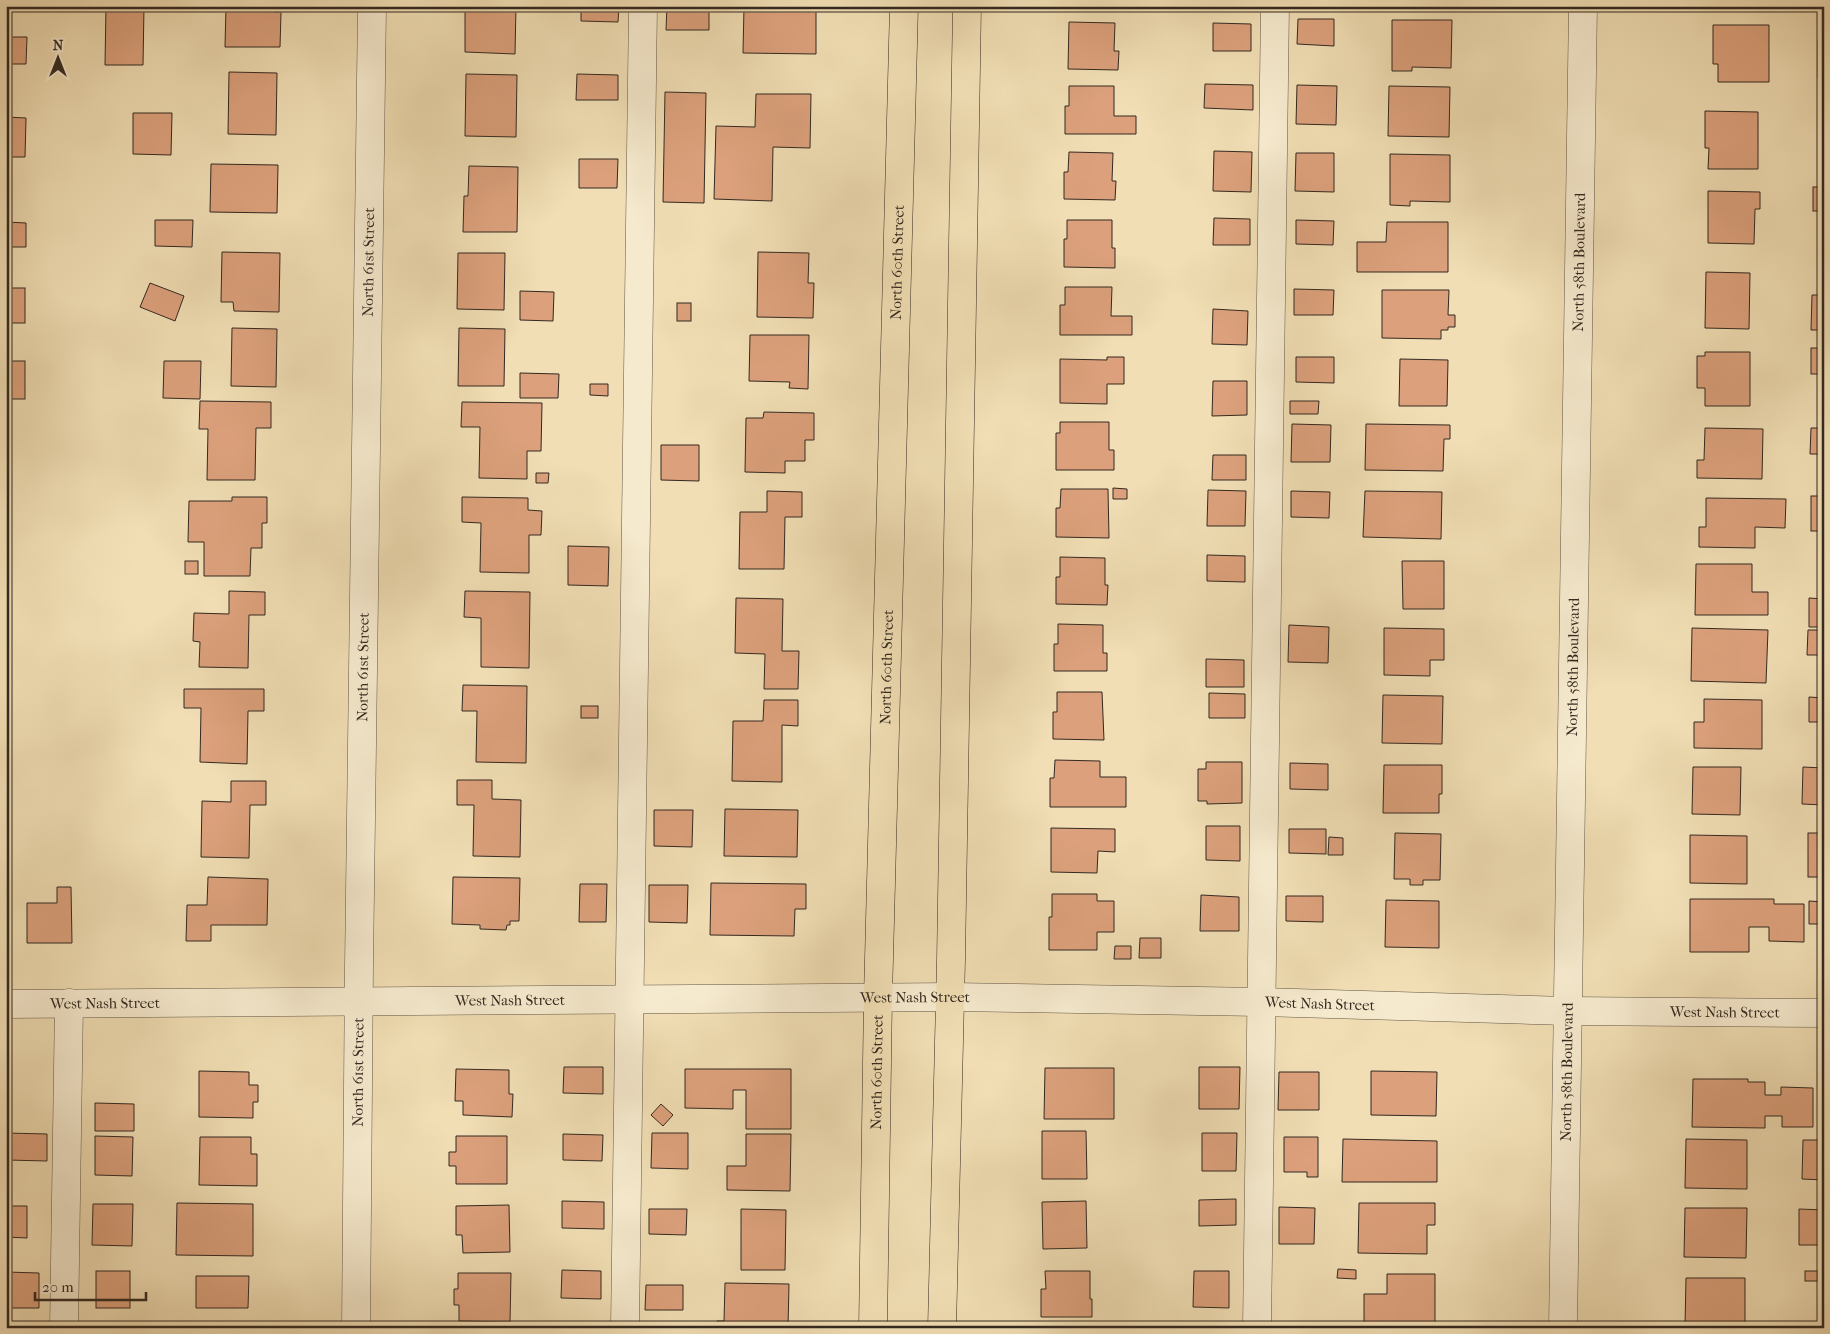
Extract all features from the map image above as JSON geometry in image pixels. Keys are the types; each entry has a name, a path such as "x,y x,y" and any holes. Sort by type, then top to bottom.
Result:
{"main road":[{"name":"North 60th Street","path":"872,1328 878,997 904,6"},
{"path":"942,1328 950,997 967,6"}],"street":[{"name":"North 61st Street","path":"356,1328 372,6"},
{"path":"624,1328 643,6"},
{"path":"1257,1328 1275,6"},
{"name":"North 58th Boulevard","path":"1563,1328 1583,6"},
{"name":"West Nash Street","path":"6,1004 950,997 1262,1002 1567,1011 1824,1014"},
{"path":"64,1328 69,1003"}],"building":[{"path":"106,6 144,6 143,65 105,65"},
{"path":"226,6 274,6 274,12 281,12 280,47 225,47"},
{"path":"465,6 516,6 515,54 465,52"},
{"path":"581,6 619,6 618,22 581,21"},
{"path":"667,6 709,6 709,30 666,30"},
{"path":"744,6 816,6 816,54 743,53"},
{"path":"1069,6 1116,6 1116,9 1069,8"},
{"path":"1219,6 1254,6 1254,11 1219,11"},
{"path":"1714,6 1824,6 1824,9 1714,8"},
{"path":"1298,19 1334,19 1334,46 1297,44"},
{"path":"1392,20 1452,20 1451,68 1412,67 1412,71 1392,71"},
{"path":"1069,22 1115,23 1114,51 1119,51 1118,70 1068,69"},
{"path":"1213,23 1251,24 1251,51 1213,51"},
{"path":"1713,25 1769,25 1769,82 1718,82 1718,64 1713,64"},
{"path":"6,37 27,37 26,64 6,64"},
{"path":"1818,41 1824,41 1824,77 1818,77"},
{"path":"229,72 277,73 276,135 228,134"},
{"path":"466,74 517,75 516,137 465,136"},
{"path":"577,74 618,75 618,100 576,100"},
{"path":"1205,84 1253,85 1253,110 1204,108"},
{"path":"1297,85 1337,86 1336,125 1296,124"},
{"path":"1069,86 1114,86 1114,116 1136,116 1136,134 1065,134 1065,106 1069,106"},
{"path":"1389,86 1450,87 1449,137 1388,136"},
{"path":"665,92 706,93 704,203 663,202"},
{"path":"756,94 811,94 810,148 773,147 772,201 714,199 716,126 755,127"},
{"path":"1705,111 1758,112 1758,169 1708,169 1709,148 1705,148"},
{"path":"133,113 172,113 171,155 133,154"},
{"path":"6,117 26,118 25,157 6,157"},
{"path":"1819,132 1824,133 1824,167 1819,167"},
{"path":"1214,151 1252,152 1251,192 1213,191"},
{"path":"1069,152 1113,153 1112,181 1116,181 1115,200 1064,199 1064,172 1068,172"},
{"path":"1296,153 1334,153 1334,192 1295,191"},
{"path":"1390,154 1450,155 1450,202 1410,201 1410,206 1390,205"},
{"path":"579,159 618,159 617,188 579,188"},
{"path":"211,164 278,165 277,213 210,212"},
{"path":"469,166 518,167 517,232 463,232 464,196 468,196"},
{"path":"1813,187 1824,187 1824,211 1813,211"},
{"path":"1708,191 1760,192 1760,209 1755,209 1754,244 1708,243"},
{"path":"1214,218 1250,219 1250,245 1213,245"},
{"path":"155,220 193,220 192,247 155,246"},
{"path":"1067,220 1112,220 1112,248 1115,248 1115,268 1064,267 1064,239 1067,239"},
{"path":"1296,220 1334,221 1333,245 1296,244"},
{"path":"6,222 26,223 26,247 6,247"},
{"path":"1387,222 1448,222 1448,272 1357,272 1357,242 1386,242"},
{"path":"222,252 280,253 279,312 234,311 233,302 221,302"},
{"path":"758,252 809,253 808,283 814,283 813,318 757,317"},
{"path":"458,253 505,253 504,310 457,309"},
{"path":"1706,272 1750,273 1749,329 1705,328"},
{"path":"150,283 184,296 175,321 140,307"},
{"path":"1065,287 1112,287 1111,316 1132,316 1132,335 1060,335 1060,305 1065,305"},
{"path":"6,288 25,288 25,323 6,323"},
{"path":"1294,289 1334,290 1333,315 1294,315"},
{"path":"1382,290 1449,290 1448,315 1455,315 1455,327 1441,330 1441,339 1382,338"},
{"path":"520,291 554,292 553,321 520,320"},
{"path":"1812,295 1824,295 1824,330 1811,330"},
{"path":"677,303 691,303 691,321 677,321"},
{"path":"1213,309 1248,311 1247,345 1212,344"},
{"path":"232,328 277,329 276,387 231,386"},
{"path":"459,328 505,329 504,386 458,386"},
{"path":"750,335 809,335 808,389 789,388 790,382 749,381"},
{"path":"1811,348 1824,348 1824,374 1811,374"},
{"path":"1705,352 1750,352 1750,406 1705,406 1705,388 1697,388 1697,356 1705,356"},
{"path":"1107,357 1124,357 1124,384 1107,384 1107,404 1060,403 1060,359 1107,360"},
{"path":"1296,357 1334,357 1334,383 1296,382"},
{"path":"1400,359 1448,360 1447,406 1399,406"},
{"path":"6,361 25,361 25,399 6,399"},
{"path":"164,361 201,361 200,399 163,398"},
{"path":"520,373 559,374 558,398 520,398"},
{"path":"1213,381 1247,381 1247,415 1212,416"},
{"path":"590,384 608,384 608,396 590,395"},
{"path":"200,401 271,402 271,428 256,428 255,480 207,480 208,429 199,429"},
{"path":"1290,401 1319,401 1318,414 1290,414"},
{"path":"462,402 542,403 541,451 527,451 527,479 479,478 480,427 461,427"},
{"path":"764,412 814,413 814,440 805,440 805,461 785,461 785,473 745,472 746,418 763,418"},
{"path":"1060,422 1109,422 1109,450 1114,450 1114,470 1056,470 1056,433 1060,433"},
{"path":"1292,424 1331,425 1330,462 1291,462"},
{"path":"1366,424 1450,425 1450,439 1444,439 1443,471 1365,470"},
{"path":"1705,428 1763,429 1762,479 1697,478 1697,460 1704,460"},
{"path":"1811,428 1824,428 1824,454 1810,454"},
{"path":"661,445 699,445 699,481 661,480"},
{"path":"1213,455 1246,455 1246,480 1212,480"},
{"path":"536,473 549,473 548,483 536,483"},
{"path":"1113,488 1127,489 1127,499 1113,499"},
{"path":"1061,489 1108,489 1109,538 1056,537 1056,508 1060,508"},
{"path":"1208,490 1246,491 1245,526 1207,526"},
{"path":"767,491 802,492 802,517 785,517 784,569 739,569 740,512 767,512"},
{"path":"1291,491 1330,492 1329,518 1291,517"},
{"path":"1365,491 1442,492 1441,539 1363,537"},
{"path":"1811,496 1824,496 1824,531 1811,531"},
{"path":"232,497 267,497 267,523 262,523 262,548 251,548 250,576 204,576 204,542 188,542 189,501 232,501"},
{"path":"462,497 528,498 528,510 542,511 541,535 529,535 529,573 480,572 481,523 462,522"},
{"path":"1706,498 1786,499 1785,528 1755,527 1755,548 1699,547 1699,527 1706,527"},
{"path":"568,546 609,547 608,586 568,585"},
{"path":"1207,555 1245,556 1245,582 1207,581"},
{"path":"1060,557 1105,558 1105,585 1108,585 1107,605 1056,604 1056,577 1060,577"},
{"path":"185,561 198,561 198,574 185,574"},
{"path":"1402,561 1444,561 1444,609 1403,609"},
{"path":"1696,564 1752,564 1752,592 1768,592 1768,615 1695,615"},
{"path":"229,591 265,592 265,615 249,615 248,668 199,667 200,642 193,641 194,613 229,614"},
{"path":"465,591 530,592 529,668 481,667 481,618 464,617"},
{"path":"736,598 783,599 782,651 799,651 798,689 764,689 765,654 735,653"},
{"path":"1809,598 1824,599 1824,627 1809,627"},
{"path":"1058,624 1103,625 1103,653 1107,653 1107,671 1054,671 1054,644 1058,644"},
{"path":"1289,625 1329,627 1328,663 1288,662"},
{"path":"1384,628 1444,629 1444,660 1430,660 1430,676 1384,675"},
{"path":"1692,628 1768,630 1766,683 1691,681"},
{"path":"1808,630 1824,630 1824,655 1807,655"},
{"path":"1206,659 1244,660 1244,687 1206,687"},
{"path":"463,685 527,686 526,763 476,762 477,711 462,711"},
{"path":"184,689 264,689 264,711 248,711 247,764 200,762 201,708 184,708"},
{"path":"1057,692 1102,692 1104,740 1053,739 1053,712 1057,712"},
{"path":"1209,693 1245,694 1245,718 1209,718"},
{"path":"1383,695 1443,696 1442,744 1382,743"},
{"path":"1809,697 1824,698 1824,722 1809,722"},
{"path":"1704,699 1762,700 1762,749 1694,748 1694,722 1704,722"},
{"path":"764,700 798,700 798,726 782,725 782,782 732,781 733,721 763,721"},
{"path":"581,706 598,706 598,718 581,718"},
{"path":"1055,760 1100,761 1100,777 1126,777 1126,807 1050,807 1050,778 1054,778"},
{"path":"1206,762 1242,762 1242,803 1207,804 1207,801 1198,801 1198,769 1206,769"},
{"path":"1290,763 1328,764 1328,790 1290,789"},
{"path":"1384,765 1442,765 1442,794 1439,794 1439,813 1383,813"},
{"path":"1693,767 1741,767 1740,815 1692,814"},
{"path":"1803,767 1824,768 1824,805 1802,804"},
{"path":"457,780 492,780 492,799 521,800 520,857 473,856 474,805 457,805"},
{"path":"231,781 266,781 266,805 250,805 249,858 201,857 202,801 231,802"},
{"path":"725,809 798,810 797,857 724,856"},
{"path":"654,810 693,810 692,847 654,846"},
{"path":"1206,826 1240,826 1240,861 1206,860"},
{"path":"1051,828 1115,829 1115,852 1098,851 1097,873 1051,872"},
{"path":"1289,829 1326,829 1326,854 1289,853"},
{"path":"1395,833 1441,834 1440,880 1423,880 1423,885 1410,885 1410,879 1394,879"},
{"path":"1808,833 1824,833 1824,877 1808,877"},
{"path":"1690,835 1747,836 1747,884 1690,883"},
{"path":"1329,837 1343,838 1343,855 1328,855"},
{"path":"208,877 268,879 267,925 211,925 211,941 186,941 187,905 207,905"},
{"path":"453,877 520,878 519,921 510,921 510,925 507,925 506,930 480,929 480,925 452,924"},
{"path":"711,883 806,884 806,909 795,909 794,936 710,935"},
{"path":"580,884 607,884 606,922 579,922"},
{"path":"649,885 688,885 687,923 649,922"},
{"path":"57,887 71,887 72,943 27,943 27,903 57,903"},
{"path":"1052,894 1097,894 1097,901 1114,901 1114,932 1097,932 1097,950 1049,950 1049,917 1052,917"},
{"path":"1201,895 1239,897 1239,931 1200,931"},
{"path":"1286,896 1323,896 1323,922 1286,921"},
{"path":"1690,899 1774,899 1774,904 1804,904 1804,942 1769,941 1769,927 1749,927 1749,952 1690,952"},
{"path":"1386,900 1439,901 1439,948 1385,947"},
{"path":"1809,901 1824,902 1824,924 1809,924"},
{"path":"1140,938 1161,938 1161,958 1139,958"},
{"path":"1115,946 1131,946 1131,959 1114,959"},
{"path":"564,1067 603,1067 603,1094 563,1093"},
{"path":"1199,1067 1240,1067 1239,1109 1199,1109"},
{"path":"1045,1068 1114,1068 1114,1119 1044,1119"},
{"path":"456,1069 509,1070 509,1094 513,1094 512,1117 463,1115 463,1101 455,1101"},
{"path":"685,1069 791,1069 791,1129 746,1129 746,1090 733,1090 733,1109 685,1108"},
{"path":"199,1071 249,1072 249,1085 258,1085 258,1102 253,1102 253,1118 199,1117"},
{"path":"1371,1071 1437,1072 1436,1116 1371,1115"},
{"path":"1279,1072 1319,1072 1319,1110 1278,1110"},
{"path":"1693,1079 1748,1079 1748,1082 1765,1082 1765,1095 1781,1095 1781,1087 1813,1088 1813,1127 1782,1127 1782,1116 1765,1116 1765,1128 1692,1127"},
{"path":"95,1103 134,1104 134,1131 95,1131"},
{"path":"661,1104 673,1115 663,1126 651,1115"},
{"path":"1042,1131 1086,1131 1087,1179 1042,1179"},
{"path":"6,1133 47,1134 47,1161 7,1160"},
{"path":"652,1133 688,1133 688,1169 651,1168"},
{"path":"1202,1133 1237,1133 1236,1171 1202,1171"},
{"path":"563,1134 603,1135 602,1161 563,1160"},
{"path":"746,1134 791,1134 790,1191 727,1190 727,1166 746,1166"},
{"path":"95,1136 133,1137 132,1176 95,1175"},
{"path":"456,1136 507,1136 507,1184 456,1184 456,1166 449,1166 449,1152 456,1152"},
{"path":"200,1137 251,1137 251,1154 257,1154 257,1186 199,1185"},
{"path":"1284,1137 1318,1137 1318,1177 1307,1177 1307,1172 1284,1172"},
{"path":"1343,1139 1437,1141 1437,1182 1342,1182"},
{"path":"1686,1139 1747,1140 1747,1189 1685,1188"},
{"path":"1803,1140 1824,1140 1824,1180 1802,1179"},
{"path":"1236,1199 1236,1225 1199,1226 1199,1200"},
{"path":"562,1201 604,1202 604,1229 562,1228"},
{"path":"1086,1201 1087,1248 1043,1249 1042,1202"},
{"path":"177,1203 253,1204 253,1256 176,1255"},
{"path":"1359,1203 1435,1203 1435,1225 1427,1225 1427,1254 1358,1253"},
{"path":"93,1204 133,1204 132,1246 92,1245"},
{"path":"509,1205 510,1252 463,1253 462,1235 456,1235 456,1206"},
{"path":"6,1206 27,1206 27,1238 6,1237"},
{"path":"1279,1207 1315,1208 1314,1244 1279,1244"},
{"path":"1685,1208 1747,1208 1746,1258 1684,1257"},
{"path":"649,1209 687,1209 686,1235 649,1234"},
{"path":"741,1209 786,1210 785,1270 741,1270"},
{"path":"1799,1209 1824,1210 1824,1245 1799,1245"},
{"path":"1338,1269 1356,1270 1356,1279 1337,1278"},
{"path":"562,1270 601,1271 601,1299 561,1298"},
{"path":"96,1271 130,1271 130,1308 96,1308"},
{"path":"1045,1271 1090,1271 1092,1317 1041,1317 1041,1289 1046,1289"},
{"path":"1194,1271 1229,1271 1229,1308 1193,1307"},
{"path":"1805,1271 1818,1271 1818,1281 1805,1281"},
{"path":"6,1272 39,1273 39,1308 6,1308"},
{"path":"458,1273 511,1273 510,1322 459,1321 459,1305 454,1305 454,1289 458,1289"},
{"path":"1387,1274 1435,1274 1435,1323 1364,1323 1364,1294 1387,1294"},
{"path":"196,1276 249,1276 248,1308 196,1308"},
{"path":"1686,1278 1745,1278 1745,1327 1685,1326"},
{"path":"725,1283 789,1284 788,1328 717,1328 717,1321 724,1321"},
{"path":"646,1285 683,1285 683,1310 645,1310"}]}
